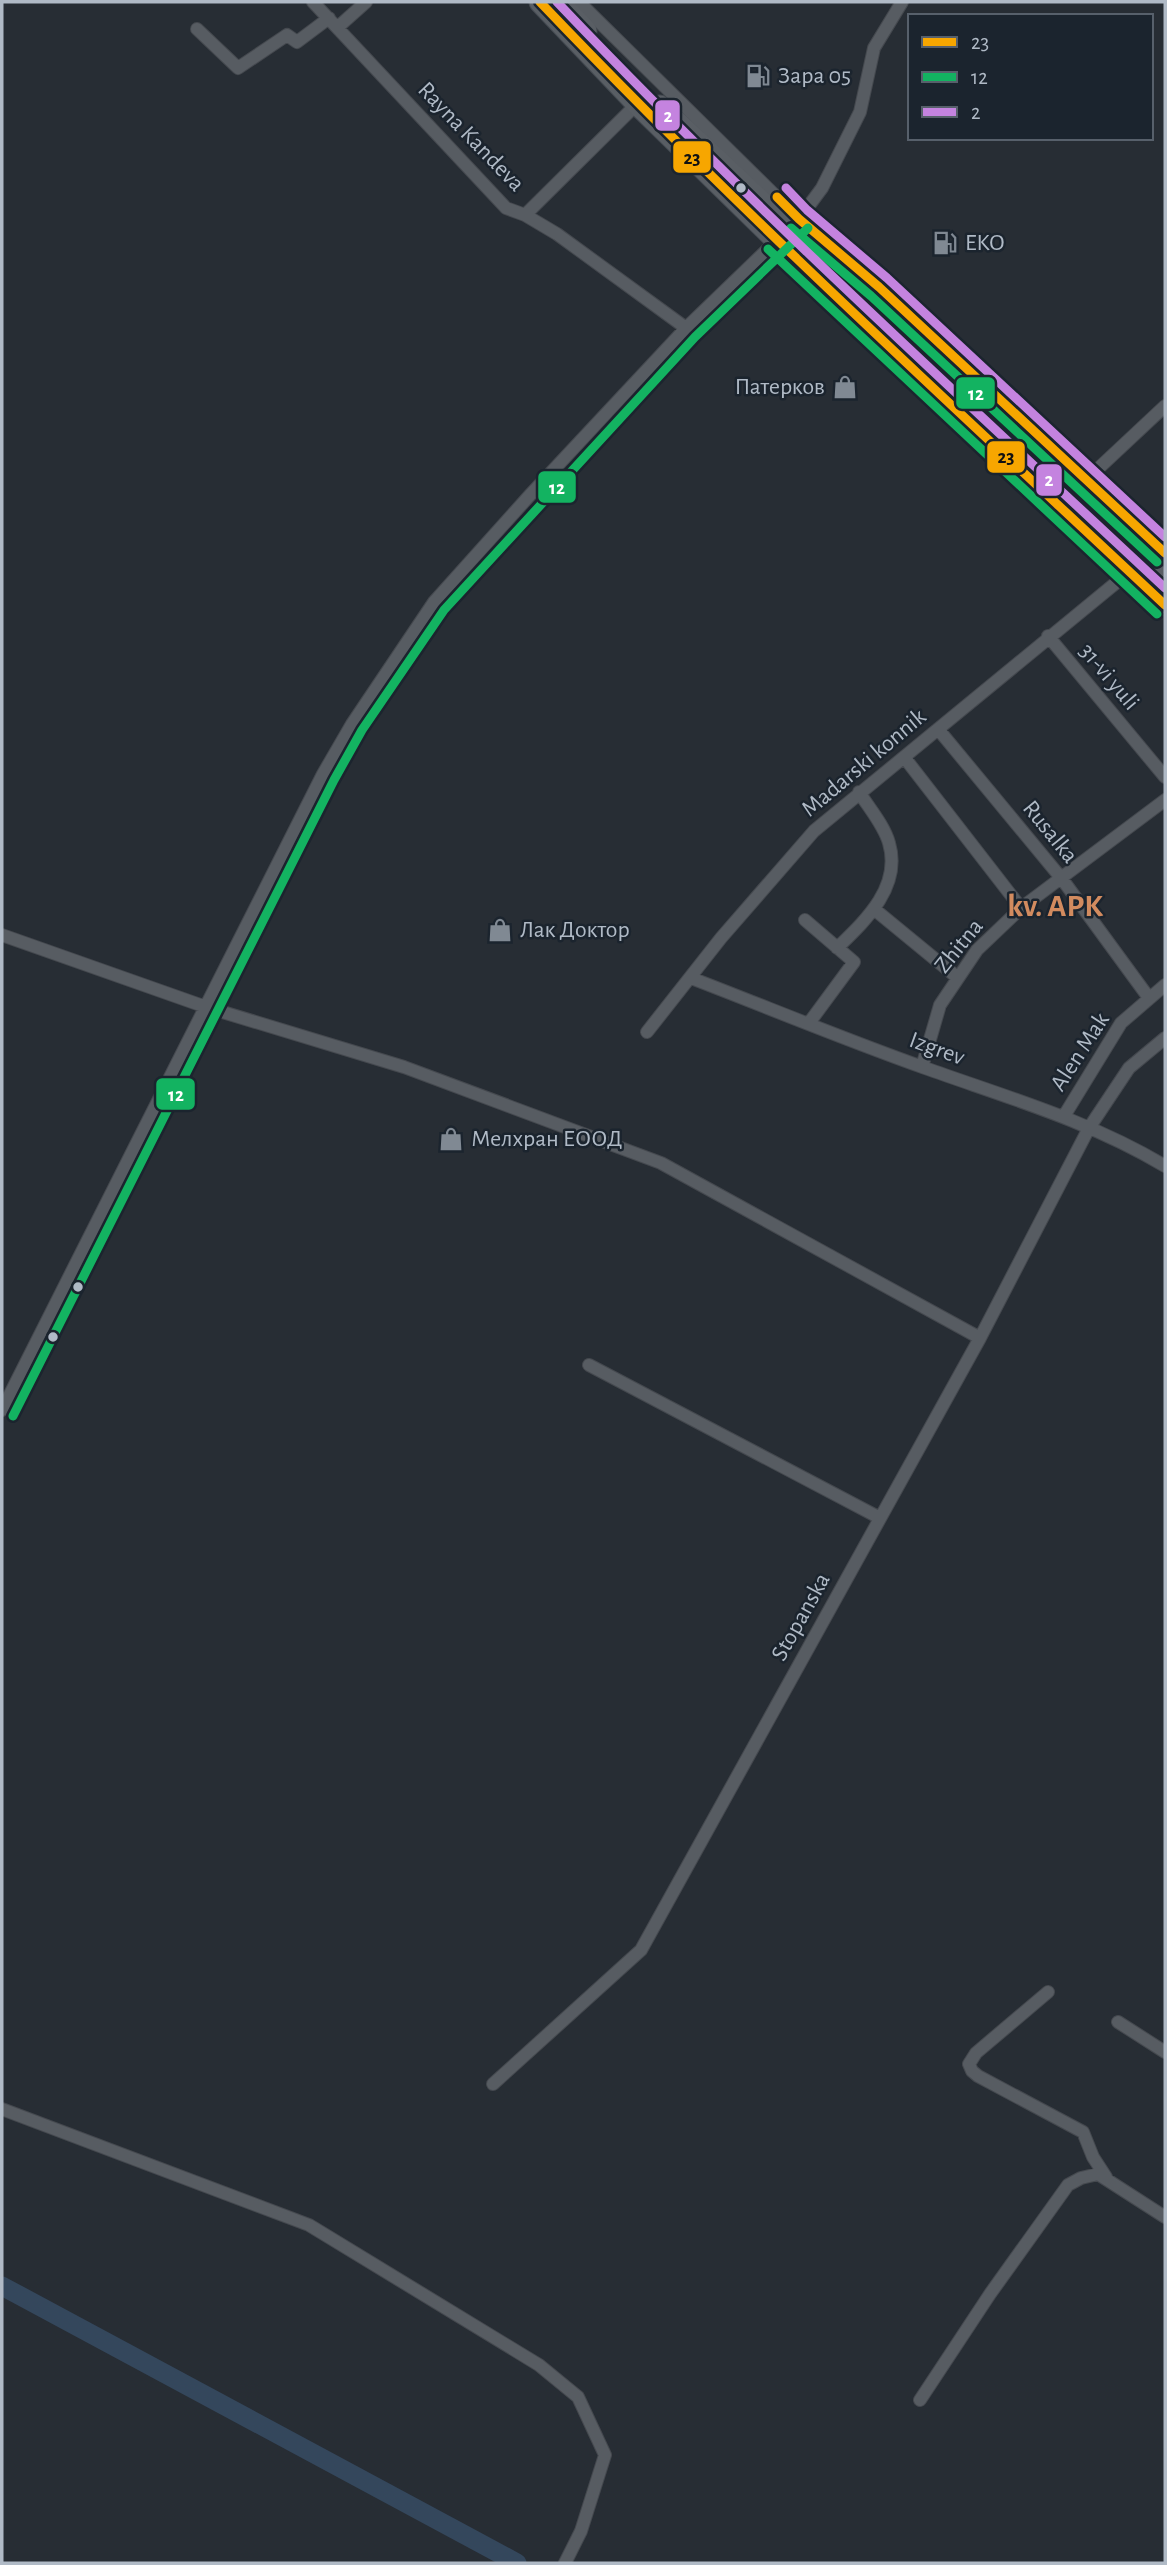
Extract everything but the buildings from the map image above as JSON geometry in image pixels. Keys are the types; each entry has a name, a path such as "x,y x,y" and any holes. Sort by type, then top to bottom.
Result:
{"main road":[{"path":"540,2 637,104 788,229 1080,488 1165,605"},
{"path":"559,2 647,94 1136,567 1165,583"}],"street":[{"name":"Rayna Kandeva","path":"313,2 506,208 525,215 557,234 686,328"},
{"path":"197,29 238,68 287,35 297,42 366,2"},
{"path":"579,2 788,229"},
{"path":"2,1410 323,774 352,724 428,612 530,495 686,328 788,229 822,188 860,112 874,48 902,2"},
{"path":"525,215 637,104"},
{"path":"1165,406 1080,488 1165,553"},
{"name":"Madarski konnik","path":"647,1032 721,938 814,831 1048,636 1136,567"},
{"name":"31-vi yuli","path":"1048,636 1165,777"},
{"name":"Rusalka","path":"938,729 1062,879 1149,998"},
{"path":"904,757 1021,908"},
{"path":"836,948 874,909 890,877 893,860 889,841 859,792"},
{"name":"Zhitna","path":"922,1067 940,1006 977,950 1021,908 1165,800"},
{"path":"874,909 958,978"},
{"path":"805,920 854,962 809,1023"},
{"path":"2,935 205,1007 404,1067 661,1163 980,1338"},
{"name":"Izgrev","path":"691,978 922,1067 1064,1116 1132,1146 1165,1166"},
{"name":"Alen Mak","path":"1064,1116 1121,1023 1165,985"},
{"name":"Stopanska","path":"493,2084 641,1950 980,1338 1089,1128 1129,1068 1165,1038"},
{"path":"589,1365 880,1518"},
{"path":"1048,1992 976,2053 969,2064 978,2076 1083,2132 1093,2157 1107,2178"},
{"path":"1118,2022 1165,2052"},
{"path":"2,2109 309,2225 539,2365 578,2397 605,2455 582,2531 565,2563"},
{"path":"920,2400 990,2294 1068,2185 1098,2174 1165,2217"}],"waterway":[{"path":"2,2286 517,2563"}],"transit line":[{"name":"23","path":"540,2 770,233 1165,605"},
{"name":"2","path":"557,2 705,153 1165,588"},
{"name":"2","path":"786,188 807,210 887,278 1165,537"},
{"name":"23","path":"777,197 879,287 1165,553"},
{"name":"12","path":"791,228 871,296 1157,562"},
{"name":"12","path":"13,1416 334,780 362,730 444,610 695,337 808,228"},
{"name":"12","path":"768,249 1157,614"}],"place":[{"name":"Зара 05","path":"758,76"},
{"name":"EKO","path":"945,243"},
{"name":"Патерков","path":"845,387"},
{"name":"Лак Доктор","path":"500,930"},
{"name":"Мелхран ЕООД","path":"451,1139"}],"district":[{"name":"kv. APK","path":"1055,906"}]}
